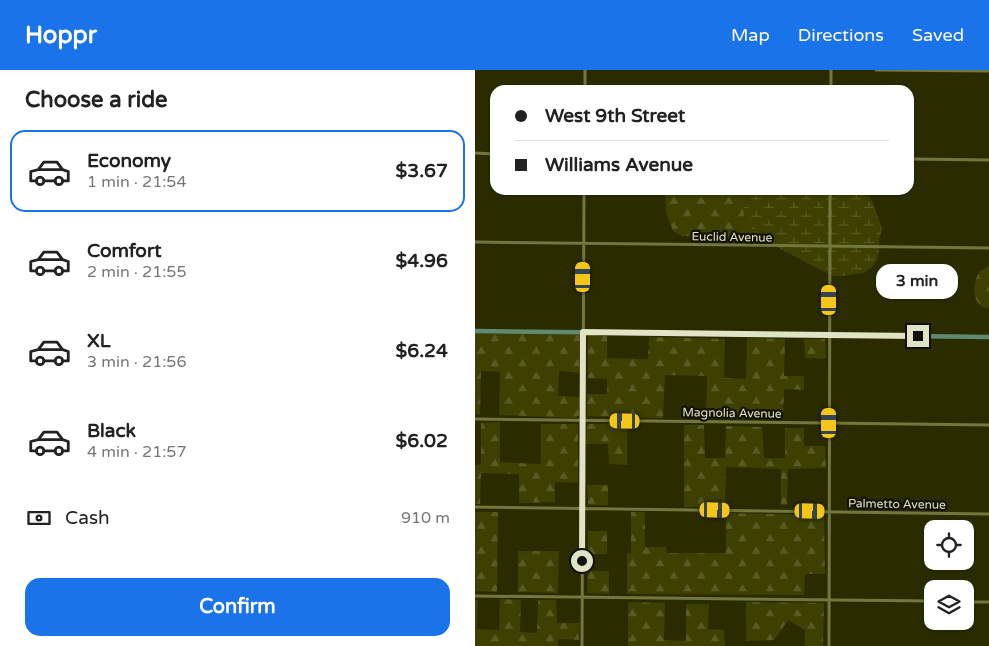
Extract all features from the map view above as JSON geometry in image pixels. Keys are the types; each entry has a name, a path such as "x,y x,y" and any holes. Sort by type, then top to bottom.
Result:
{"street":[{"path":"585,70 585,85"},
{"path":"831,70 831,85"},
{"path":"876,70 989,71"},
{"path":"475,153 490,154"},
{"path":"914,159 989,160"},
{"path":"582,646 584,195"},
{"path":"829,646 830,195"},
{"name":"Euclid Avenue","path":"475,242 989,248"},
{"path":"475,331 989,337"},
{"name":"Magnolia Avenue","path":"475,419 989,425"},
{"name":"Palmetto Avenue","path":"475,507 989,514"},
{"path":"475,596 924,602"},
{"path":"974,602 989,602"}],"green space":[{"path":"665,195 750,195 744,206 744,216 750,225 764,234 770,245 711,236 682,236 673,231 666,213"},
{"path":"750,195 868,195 882,228 877,260 871,268 863,273 833,276 770,245 761,231 746,221 744,206"},
{"path":"989,266 989,309 982,307 978,303 974,290 979,272"},
{"path":"475,333 580,335 579,373 559,371 558,396 580,397 579,415 576,418 499,415 500,372 481,371 480,414 475,414"},
{"path":"588,335 607,336 607,358 648,359 649,337 725,339 724,378 746,379 747,338 785,339 784,376 804,376 804,390 784,389 783,419 706,417 707,376 665,375 663,418 587,416 587,394 607,394 607,379 588,378"},
{"path":"804,339 825,339 826,359 805,358"},
{"path":"500,422 500,462 541,464 541,424 578,424 578,483 555,482 555,502 519,503 519,474 481,473 480,504 475,504 475,465 481,464 481,423"},
{"path":"587,424 627,424 627,465 609,464 608,444 586,444"},
{"path":"684,425 704,425 705,458 725,458 726,426 762,427 764,458 785,458 785,428 804,428 804,446 825,446 826,468 788,469 787,505 781,505 781,469 726,467 725,507 684,507"},
{"path":"587,485 608,485 608,505 588,505"},
{"path":"475,512 498,512 497,592 475,591"},
{"path":"631,512 645,512 645,547 666,547 667,553 726,553 726,513 824,515 825,574 805,574 804,595 627,594 627,553 631,553"},
{"path":"588,531 607,531 607,554 588,554"},
{"path":"518,551 559,551 558,593 518,592"},
{"path":"588,571 609,571 609,594 587,593"},
{"path":"500,599 521,600 520,632 537,633 538,600 556,600 557,623 580,623 579,640 558,639 558,646 475,646 475,600 478,600 477,629 499,630"},
{"path":"628,602 665,603 664,640 686,641 686,604 709,604 708,629 724,630 725,646 628,646"},
{"path":"746,602 824,603 823,646 805,646 805,630 788,620 774,640 746,641"}],"route":[{"path":"582,561 583,332 918,336"}]}
